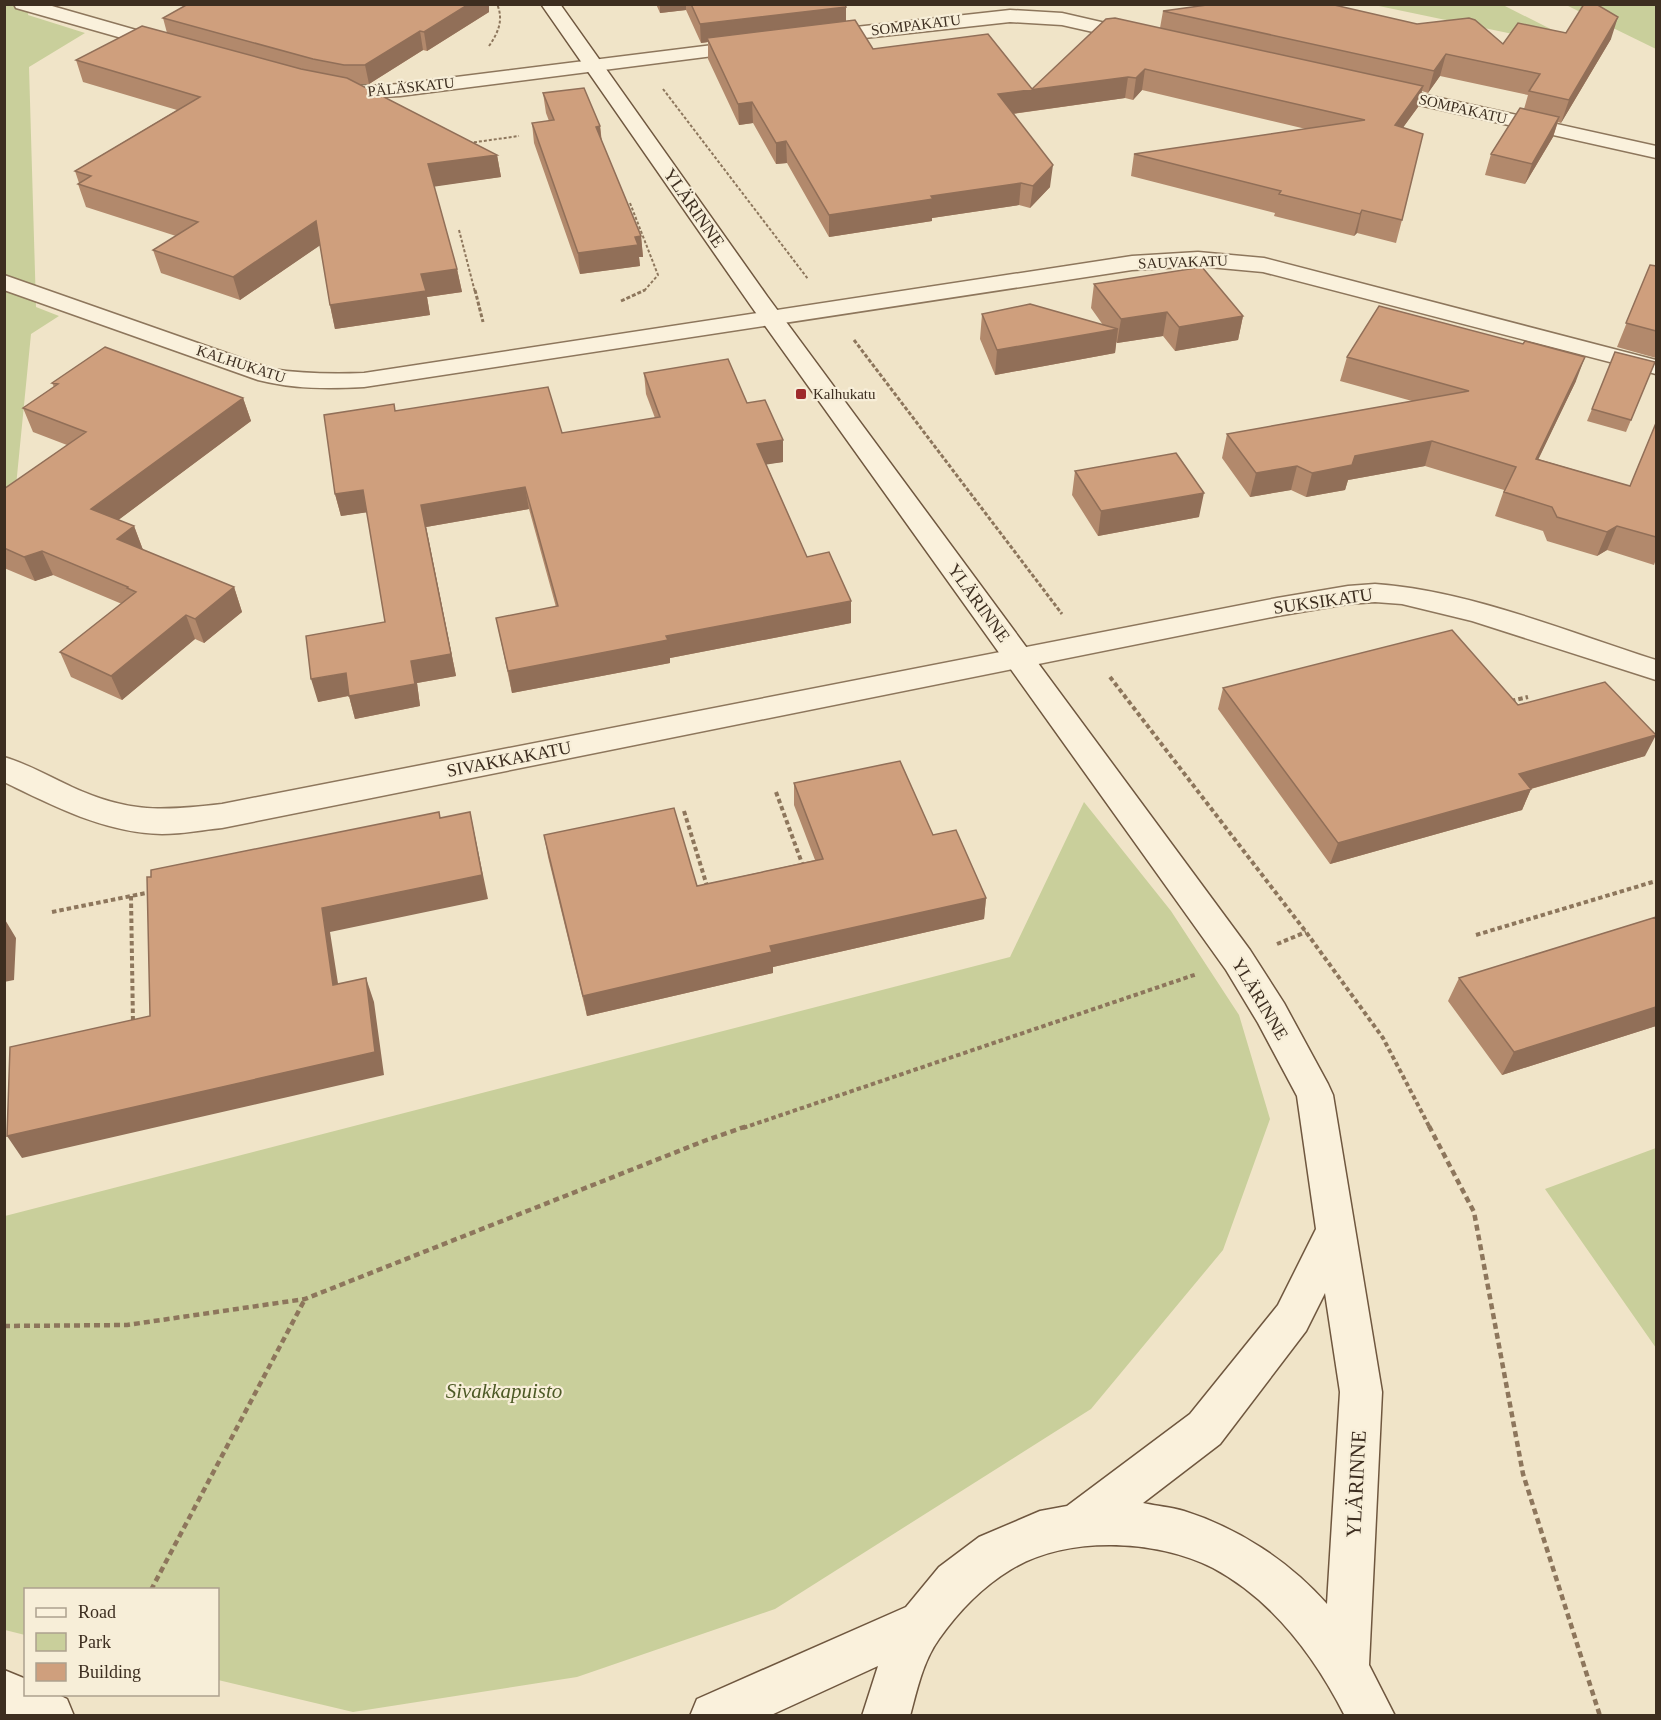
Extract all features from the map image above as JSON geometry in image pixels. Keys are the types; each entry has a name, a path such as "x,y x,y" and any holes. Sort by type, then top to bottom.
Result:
{"street":[{"path":"23,4 191,51"},
{"name":"YLÄRINNE","path":"550,4 772,318 1238,960 1271,1013 1315,1095 1361,1392 1346,1665"},
{"name":"SOMPAKATU","path":"803,39 1011,16 1062,19 1155,40"},
{"path":"594,66 768,44"},
{"name":"PÄLÄSKATU","path":"314,85 348,92 371,92 594,66"},
{"name":"SOMPAKATU","path":"1353,84 1656,152"},
{"name":"SAUVAKATU","path":"772,318 1132,263 1176,259 1234,260 1291,272 1656,367"},
{"name":"KALHUKATU","path":"4,282 267,375 295,381 324,383 364,380 772,318"},
{"name":"SUKSIKATU","path":"1019,658 1292,604 1375,593 1436,601 1656,670"},
{"name":"SIVAKKAKATU","path":"4,768 108,814 161,822 222,816 1019,658"},
{"path":"1082,1522 1205,1429 1292,1318 1335,1232"},
{"path":"886,1716 899,1670 922,1623 954,1584 992,1553 1035,1533 1082,1522 1130,1522 1179,1532 1226,1551 1271,1581 1311,1619 1346,1665 1371,1716"},
{"path":"714,1716 922,1623"}],"path":[{"path":"485,52 495,37 500,23 502,14 497,4"},
{"path":"638,60 657,81 1306,932 1383,1038 1474,1212 1523,1474 1600,1716"},
{"path":"466,143 519,136"},
{"path":"621,301 644,292 653,284 658,275 630,203"},
{"path":"459,230 483,322"},
{"path":"1505,703 1528,697"},
{"path":"776,792 803,866"},
{"path":"684,811 707,886"},
{"path":"792,868 813,863"},
{"path":"1476,935 1656,881"},
{"path":"696,888 718,883"},
{"path":"52,912 154,891"},
{"path":"131,896 133,1028"},
{"path":"4,1326 127,1325 305,1299 704,1141 1238,960 1306,932"},
{"path":"152,1588 305,1299"}],"green space":[{"path":"5,5 30,5 28,15 85,33 29,67 36,307 59,316 31,334 16,486 5,495"},
{"path":"1374,5 1503,5 1594,51"},
{"path":"1566,5 1656,5 1656,49"},
{"name":"Sivakkapuisto","path":"1084,802 1171,911 1239,1015 1270,1119 1223,1250 1091,1409 775,1609 577,1677 353,1712 219,1680 219,1588 24,1588 24,1635 5,1630 5,1216 1010,957"},
{"path":"1656,1148 1656,1348 1545,1189"}],"building":[{"path":"188,4 469,4 365,65 344,65 313,59 163,18"},
{"path":"691,4 845,4 846,7 700,24"},
{"path":"1214,4 1330,4 1417,24 1469,18 1475,20 1503,44 1518,23 1566,33 1584,4 1596,4 1618,17 1569,100 1529,91 1540,74 1446,54 1434,71 1163,11"},
{"path":"1115,18 1423,86 1395,125 1423,134 1402,220 1362,210 1360,214 1279,194 1281,191 1134,154 1365,120 1145,69 1136,78 1128,77 998,94 1053,165 1033,186 1021,183 931,196 933,199 829,215 786,141 776,143 752,102 738,104 707,38 855,20 873,49 988,34 1032,89 1106,19"},
{"path":"142,26 301,69 347,78 497,155 428,164 457,269 421,274 426,291 330,305 316,221 233,277 153,250 198,222 78,184 91,176 75,171 200,97 76,60"},
{"path":"584,88 600,126 596,127 641,236 635,237 638,245 578,253 532,123 554,120 543,93"},
{"path":"1520,108 1559,117 1532,164 1491,154"},
{"path":"1650,265 1656,266 1656,331 1626,323"},
{"path":"1202,267 1243,316 1179,327 1167,312 1121,319 1094,284"},
{"path":"1030,304 1118,329 997,350 982,314"},
{"path":"1379,306 1523,344 1525,341 1585,357 1536,459 1630,486 1656,423 1656,537 1617,526 1607,532 1557,517 1552,507 1504,492 1516,467 1432,441 1355,456 1352,465 1312,473 1297,466 1256,473 1227,434 1469,391 1347,357"},
{"path":"105,347 243,398 91,509 134,526 117,539 234,587 195,619 186,615 111,676 60,652 136,592 42,551 24,557 4,548 4,489 86,432 23,408 58,384 52,383"},
{"path":"1615,352 1655,362 1631,420 1592,409"},
{"path":"728,359 747,403 765,400 783,440 757,444 807,557 829,552 851,601 666,636 668,640 508,671 496,618 558,606 525,487 421,505 451,654 411,661 415,684 349,696 346,673 311,679 306,636 385,622 363,490 335,494 324,415 394,404 395,411 548,387 562,433 660,417 644,373"},
{"path":"1176,453 1204,493 1101,511 1075,471"},
{"path":"1452,630 1518,705 1605,682 1656,735 1519,774 1531,789 1338,843 1223,688"},
{"path":"900,761 933,835 956,830 986,898 770,946 772,952 583,996 544,835 674,808 697,886 823,859 794,783"},
{"path":"439,812 440,818 470,812 482,875 322,908 333,985 366,978 375,1052 7,1136 10,1047 150,1016 147,877 151,877 151,870"},
{"path":"1656,917 1656,1007 1514,1052 1459,978"}],"place":[{"name":"Kalhukatu","path":"801,394"}]}
